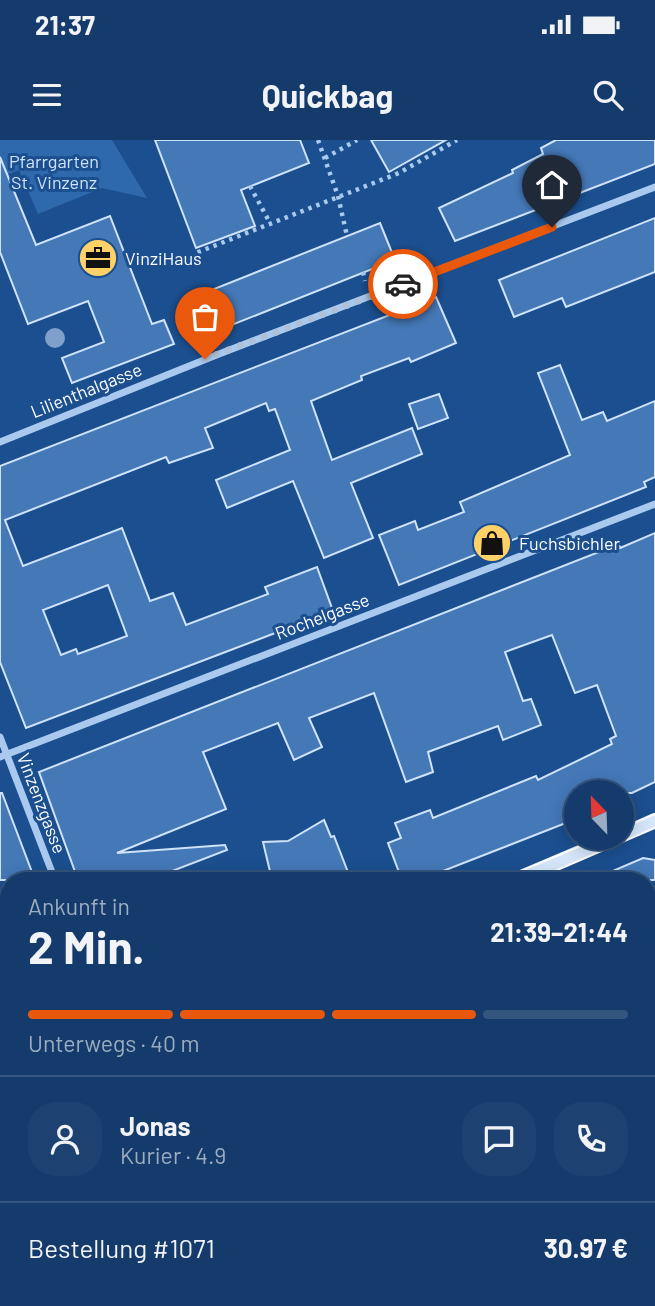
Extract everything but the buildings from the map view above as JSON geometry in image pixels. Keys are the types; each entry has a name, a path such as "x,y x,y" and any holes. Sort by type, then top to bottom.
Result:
{"main road":[{"path":"634,829 655,820"},
{"path":"533,872 585,850"}],"street":[{"name":"Lilienthalgasse","path":"0,442 200,361 655,187"},
{"name":"Rochelgasse","path":"3,756 655,504"},
{"name":"Vinzenzgasse","path":"0,737 3,756 52,872"}],"path":[{"path":"318,140 338,196 347,236"},
{"path":"326,158 357,140"},
{"path":"188,266 196,253 399,173 457,140"},
{"path":"250,186 270,223"},
{"path":"363,272 365,281"}],"green space":[{"name":"Pfarrgarten St. Vinzenz","path":"0,140 112,140 147,198 102,188 38,214 19,170 0,178"}],"tram line":[{"path":"634,823 655,814"},
{"path":"553,872 655,828"},
{"path":"518,872 571,850"}],"way so far":[{"path":"205,359 403,284"}],"place":[{"name":"VinziHaus","path":"98,258"},
{"name":"Fuchsbichler","path":"492,543"}],"route":[{"path":"403,284 552,227"}]}
